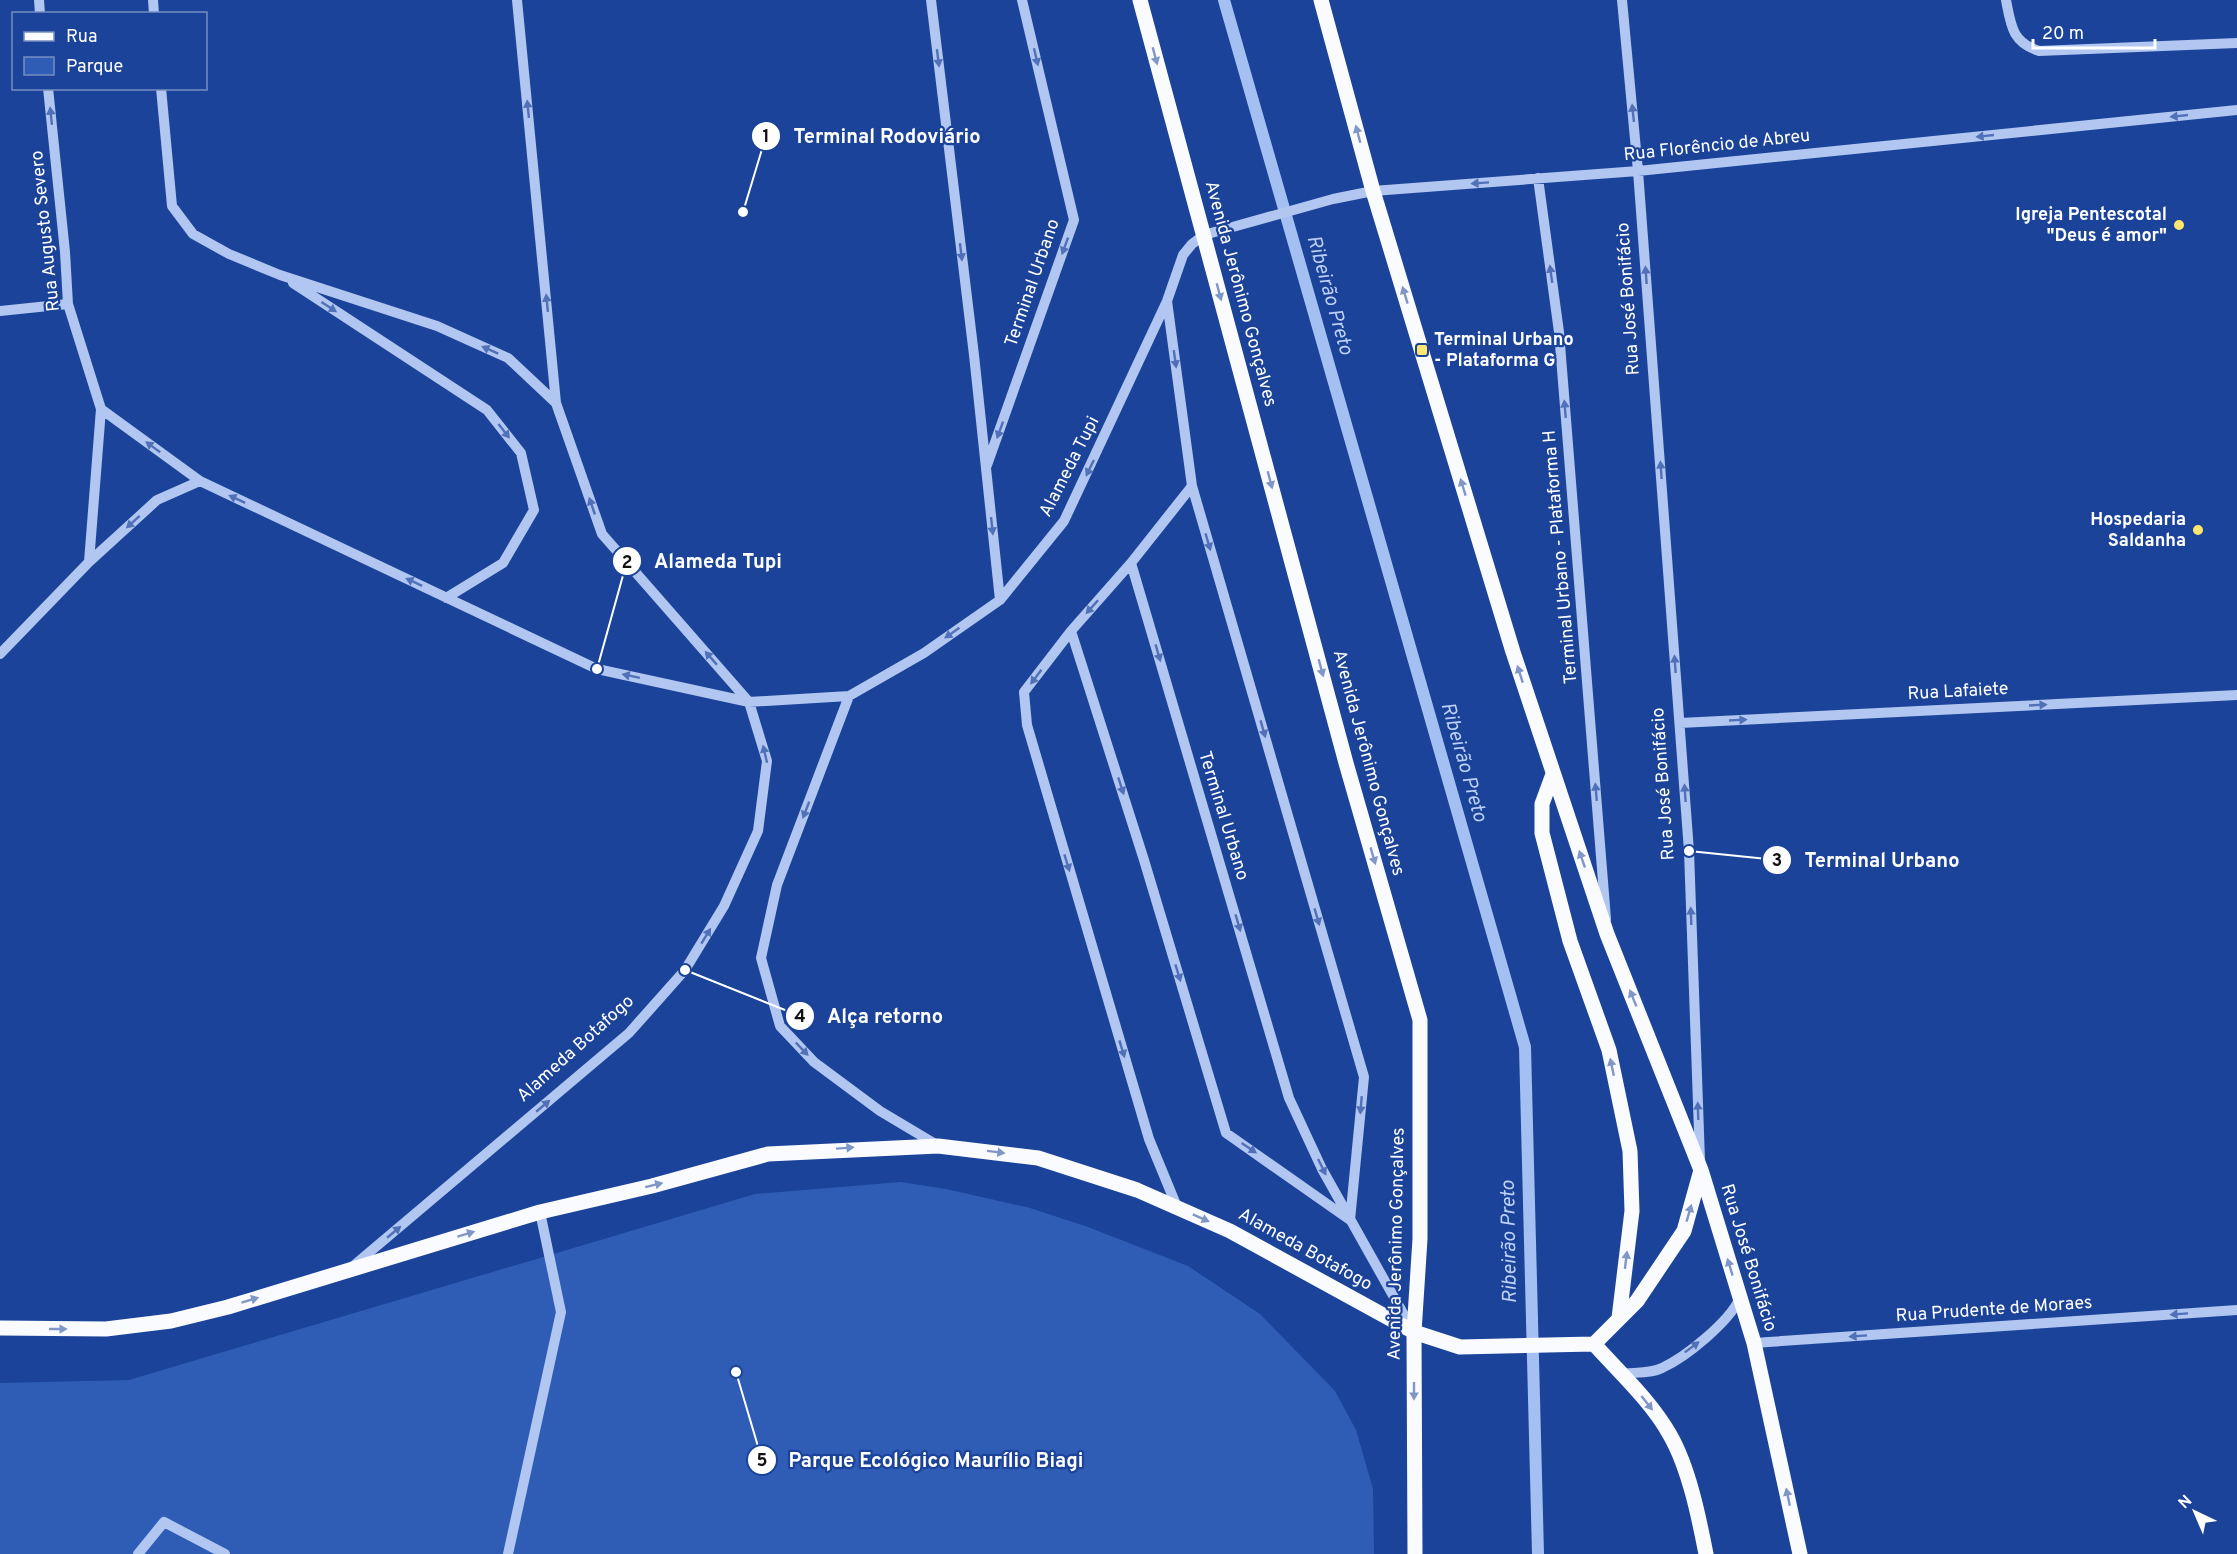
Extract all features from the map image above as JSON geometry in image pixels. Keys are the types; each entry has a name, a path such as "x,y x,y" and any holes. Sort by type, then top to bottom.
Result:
{"main road":[{"name":"Avenida Jerônimo Gonçalves","path":"1140,0 1346,763 1420,1020 1420,1239 1414,1332 1415,1554"},
{"path":"1321,0 1373,191 1513,652 1607,934 1701,1170 1684,1231 1636,1301 1619,1318 1587,1343 1644,1399 1671,1436 1698,1509 1706,1554"},
{"path":"1553,774 1542,804 1542,833 1570,941 1609,1050 1630,1150 1632,1211 1619,1318"},
{"name":"Alameda Botafogo","path":"0,1328 106,1329 171,1321 228,1307 540,1212 652,1186 768,1154 938,1146 1038,1158 1137,1190 1230,1231 1414,1332 1460,1347 1587,1343"},
{"name":"Rua José Bonifácio","path":"1701,1170 1754,1343 1800,1554"}],"street":[{"path":"517,0 556,403 602,534 749,702"},
{"path":"931,0 1000,600"},
{"name":"Terminal Urbano","path":"986,468 1074,220 1022,0"},
{"name":"Rua José Bonifácio","path":"1622,0 1638,171 1689,851 1701,1170"},
{"path":"2006,0 2014,35 2024,47 2039,51 2237,43"},
{"name":"Rua Augusto Severo","path":"48,90 65,252 68,304 101,409"},
{"path":"161,90 172,206 194,234 229,254 280,275 436,326 508,358 556,403"},
{"name":"Rua Florêncio de Abreu","path":"1204,235 1333,199 1373,191 1638,171 2237,110"},
{"name":"Terminal Urbano - Plataforma H","path":"1538,178 1559,332 1607,934"},
{"name":"Alameda Tupi","path":"200,481 597,669 749,702 849,696 924,653 1000,600 1064,521 1167,301 1183,255 1204,235"},
{"path":"280,275 487,410 521,453 534,510 503,563 446,598"},
{"path":"1071,631 1142,851 1226,1133 1350,1220 1364,1077 1192,486 1167,301"},
{"path":"0,311 68,304"},
{"path":"101,409 200,481"},
{"path":"89,562 101,409"},
{"path":"0,654 89,562 157,500 200,481"},
{"path":"1177,1207 1149,1139 1027,725 1024,692 1071,631 1131,563 1192,486"},
{"name":"Terminal Urbano","path":"1131,563 1289,1098 1322,1169 1414,1332"},
{"name":"Rua Lafaiete","path":"1680,723 2237,695"},
{"name":"Alameda Botafogo","path":"849,696 777,885 761,958 780,1026 814,1062 880,1111 938,1146"},
{"name":"Alameda Botafogo","path":"350,1270 629,1033 685,970 724,906 758,831 768,761 749,702"},
{"path":"508,1554 561,1312 540,1212"},
{"path":"1620,1374 1660,1369 1696,1344 1733,1312 1740,1298"},
{"name":"Rua Prudente de Moraes","path":"1754,1343 2237,1310"},
{"path":"138,1554 164,1522 225,1554"}],"green space":[{"path":"901,1182 946,1189 1030,1208 1088,1227 1188,1266 1260,1314 1335,1391 1356,1430 1373,1489 1374,1554 0,1554 0,1383 129,1380 755,1194"}],"waterway":[{"name":"Ribeirão Preto","path":"1224,0 1525,1047 1538,1554"}],"place":[{"name":"Terminal Rodoviário","path":"743,212"},
{"name":"Igreja Pentescotal \"Deus é amor\"","path":"2179,225"},
{"name":"Terminal Urbano - Plataforma G","path":"1422,350"},
{"name":"Hospedaria Saldanha","path":"2198,530"},
{"name":"Alameda Tupi","path":"597,669"},
{"name":"Terminal Urbano","path":"1689,851"},
{"name":"Alça retorno","path":"685,970"},
{"name":"Parque Ecológico Maurílio Biagi","path":"736,1372"}]}
